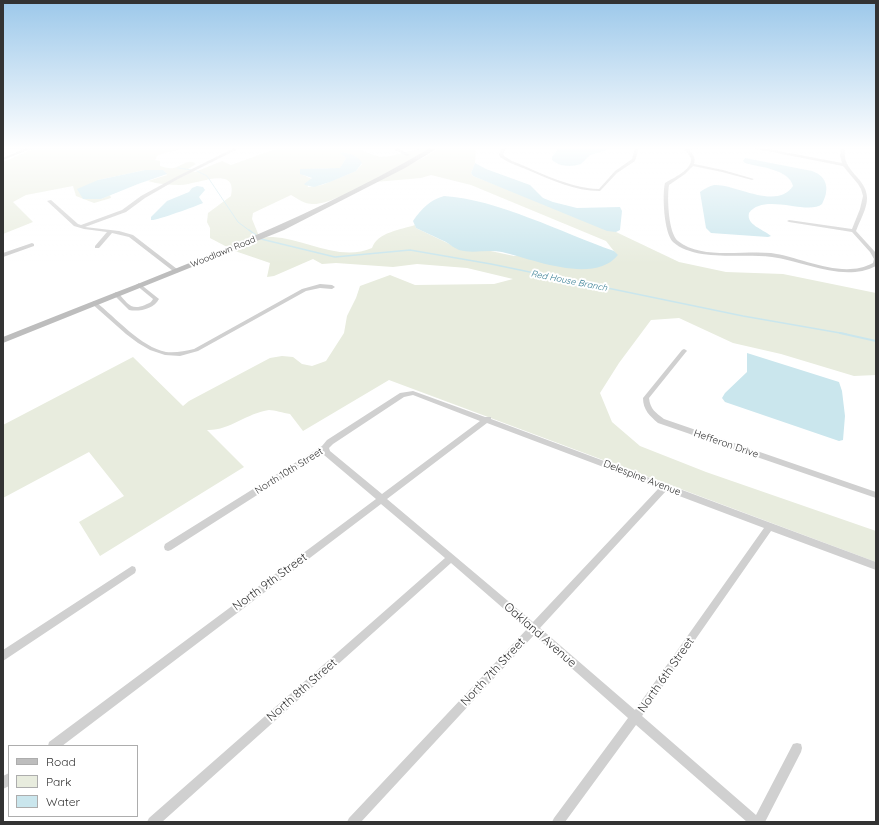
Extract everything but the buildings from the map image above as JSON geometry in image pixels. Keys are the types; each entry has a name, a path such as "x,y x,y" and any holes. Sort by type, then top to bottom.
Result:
{"street":[{"path":"80,227 124,211 162,186"},
{"name":"Woodlawn Road","path":"3,340 281,228 363,186"},
{"path":"577,186 593,191 600,190 603,186"},
{"path":"667,186 670,234 675,241 682,246 700,252 773,255 842,270 867,269 876,273"},
{"path":"854,231 865,201 862,186"},
{"path":"49,201 80,227 119,232 131,236 176,270"},
{"path":"789,221 854,231 861,242 873,252 876,259 875,264 867,269"},
{"path":"97,247 110,232"},
{"path":"3,255 32,245"},
{"path":"116,294 131,309 138,310 154,302 156,299 139,285"},
{"path":"94,303 124,331 139,341 165,354 178,355 196,350 304,290 320,286 332,287"},
{"name":"Hefferon Drive","path":"684,351 646,398 646,405 650,413 661,421 876,495"},
{"name":"Delespine Avenue","path":"407,393 417,393 488,419 664,487 876,566"},
{"name":"North 10th Street","path":"168,547 325,448 330,442 407,393"},
{"name":"North 9th Street","path":"54,745 488,419"},
{"name":"Oakland Avenue","path":"325,448 327,453 757,822"},
{"name":"North 7th Street","path":"353,822 664,487"},
{"name":"North 6th Street","path":"558,822 635,718 770,526"},
{"name":"North 8th Street","path":"153,822 451,558"},
{"path":"3,656 132,570"},
{"path":"757,822 797,748"}],"green space":[{"path":"3,186 70,186 26,195 13,202 33,222 3,234"},
{"path":"73,186 99,186 101,199 110,195 111,198 94,203 76,196"},
{"path":"231,186 362,186 338,198 313,204 304,202 291,195 253,213 252,219 259,236 229,248 210,238 210,228 207,222 208,213 231,196"},
{"path":"475,186 500,186 616,232 679,262 726,272 783,274 876,293 876,375 854,376 781,354 733,343 679,318 651,320 619,363 600,393 612,422 640,446 706,472 876,531 876,562 389,380 303,431 290,414 274,410 261,412 223,428 207,430 244,467 100,556 79,522 124,496 89,452 3,498 3,425 133,357 183,406 189,401 270,358 282,356 293,357 302,364 312,366 326,361 344,333 347,316 360,286 390,275 415,285 494,284 513,279 467,268 417,264 393,267 336,263 322,264 313,259 274,276 267,277 270,263 232,250 252,241 273,237 335,251 360,252 372,248 379,238 390,232 415,225 416,228 462,250 486,250 514,256 617,255 606,241"}],"water":[{"path":"83,186 132,186 101,199 83,199 77,189"},
{"path":"499,186 532,186 543,198 577,208 620,207 622,211 620,230 616,232 607,231"},
{"path":"711,186 727,186 766,196 776,196 786,193 792,186 826,186 826,194 822,204 815,207 807,208 765,204 756,207 749,213 750,221 771,236 711,233 706,228 700,192"},
{"path":"203,187 205,190 199,197 203,203 168,216 151,220 151,217 167,201 189,192 192,188"},
{"path":"444,196 464,198 507,210 614,251 618,255 607,264 594,268 579,269 546,264 502,252 470,252 459,250 446,242 416,228 413,221 427,205"},
{"path":"747,353 839,382 842,391 845,416 843,440 839,441 725,402 722,398 725,393 747,372"}],"waterway":[{"name":"Red House Branch","path":"214,186 238,222 250,231"},
{"name":"Red House Branch","path":"249,230 257,236"},
{"name":"Red House Branch","path":"261,239 335,257 410,250 491,264 743,316 846,334"},
{"name":"Red House Branch","path":"840,333 876,341"}]}
